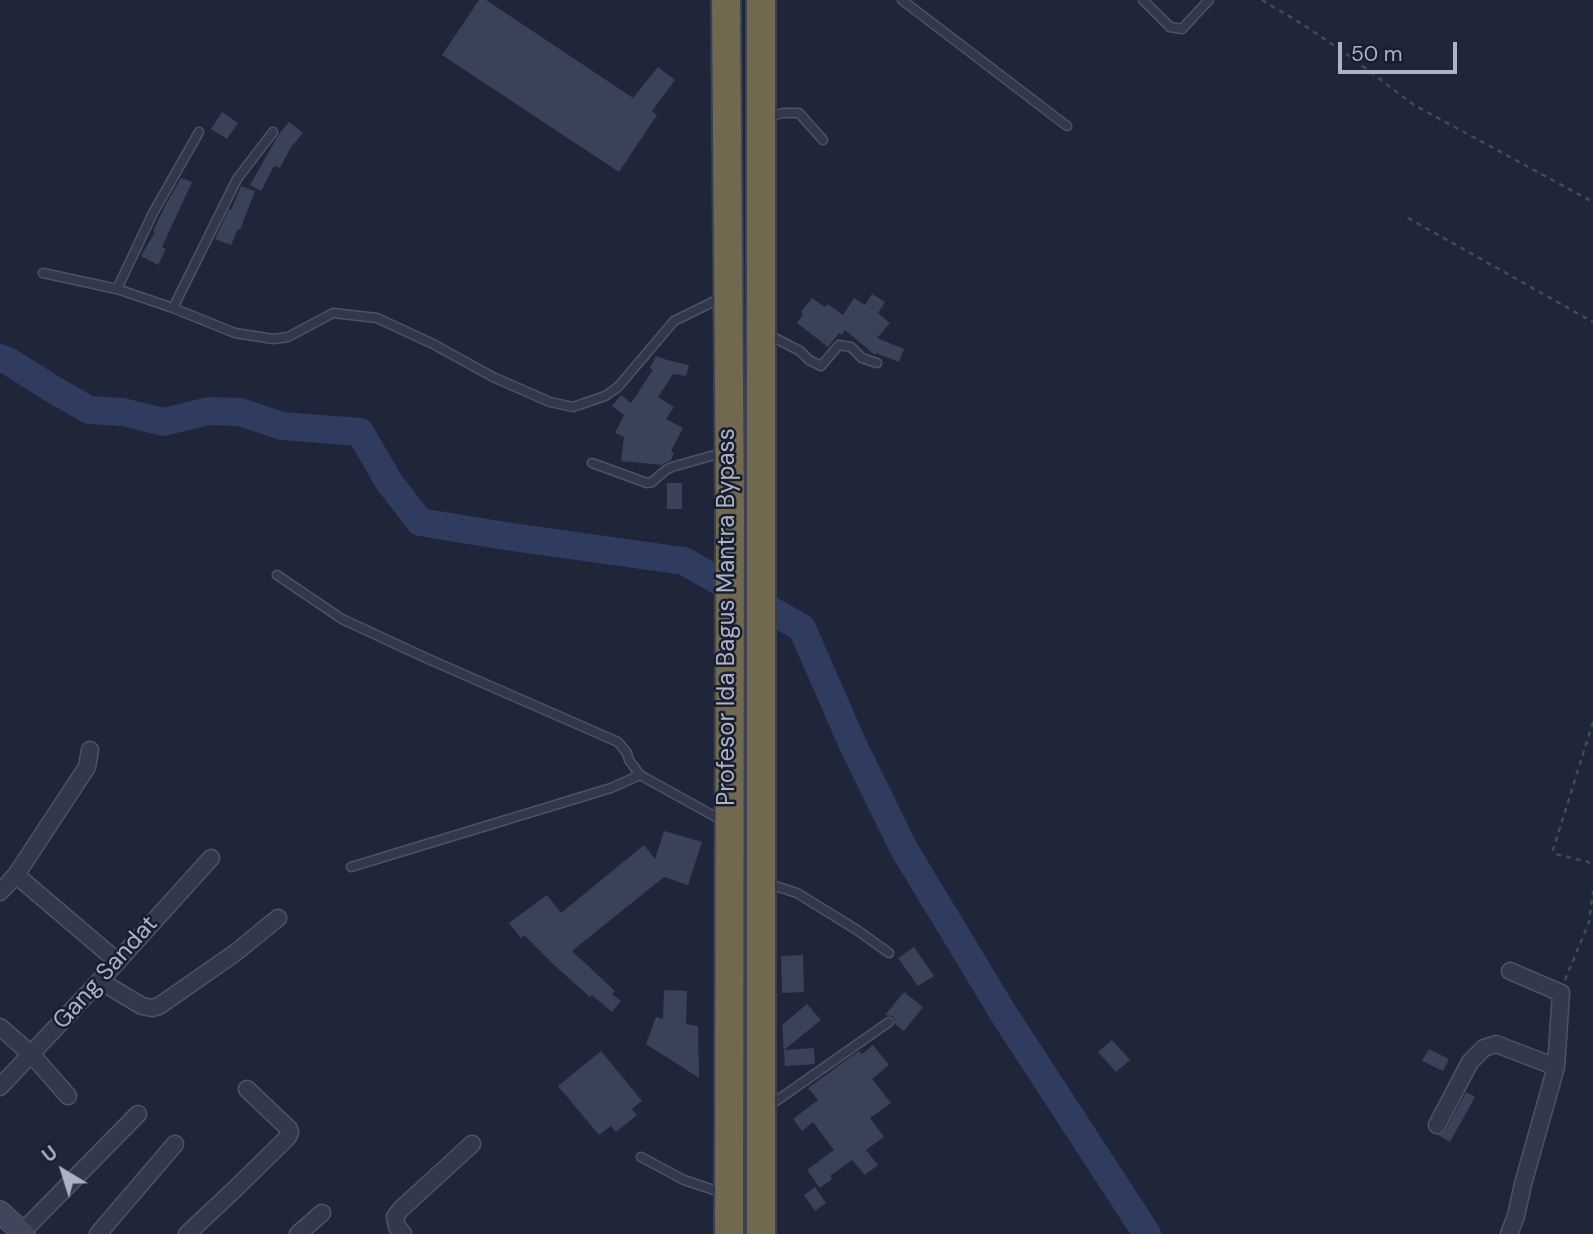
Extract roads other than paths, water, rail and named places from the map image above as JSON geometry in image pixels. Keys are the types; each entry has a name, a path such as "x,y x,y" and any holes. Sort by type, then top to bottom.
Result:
{"highway":[{"name":"Profesor Ida Bagus Mantra Bypass","path":"761,0 761,1234"},
{"name":"Profesor Ida Bagus Mantra Bypass","path":"722,1 729,294 729,1234"}],"street":[{"path":"0,892 16,875 87,768 90,750"},
{"name":"Gang Sandat","path":"0,1087 211,858"},
{"path":"16,875 117,961"},
{"path":"100,981 142,1006 159,1006 224,962 278,918"},
{"path":"1509,1234 1556,1067 1560,993 1510,971"},
{"path":"0,1027 32,1055 68,1096"},
{"path":"1437,1125 1470,1062 1484,1048 1496,1044 1556,1067"},
{"path":"187,1234 290,1133 247,1089"},
{"path":"0,1212 23,1233 138,1114"},
{"path":"98,1234 175,1143"},
{"path":"403,1234 397,1227 395,1217 401,1209 472,1144"},
{"path":"298,1234 322,1213"}],"lane":[{"path":"902,0 1067,126"},
{"path":"1143,0 1170,27 1182,29 1209,0"},
{"path":"760,118 799,113 823,140"},
{"path":"117,289 153,213 199,132"},
{"path":"173,308 237,179 273,132"},
{"path":"43,273 117,289 235,333 274,339 288,337 333,313 377,318 494,377 550,402 573,407 605,396 618,387 674,321 729,294"},
{"path":"761,331 800,351 821,366 839,345 850,347 862,358 877,363"},
{"path":"592,463 647,483 672,467 728,451"},
{"path":"277,575 342,619 618,742 639,775 729,824"},
{"path":"351,867 611,788 639,775"},
{"path":"760,881 797,893 889,953"},
{"path":"760,1111 888,1022"},
{"path":"641,1157 684,1180 729,1195"}],"waterway":[{"path":"0,358 89,410 123,412 163,422 209,411 240,412 282,426 360,432 389,482 420,522 684,561 802,628 853,745 904,849 1005,1016 1147,1234"}]}
